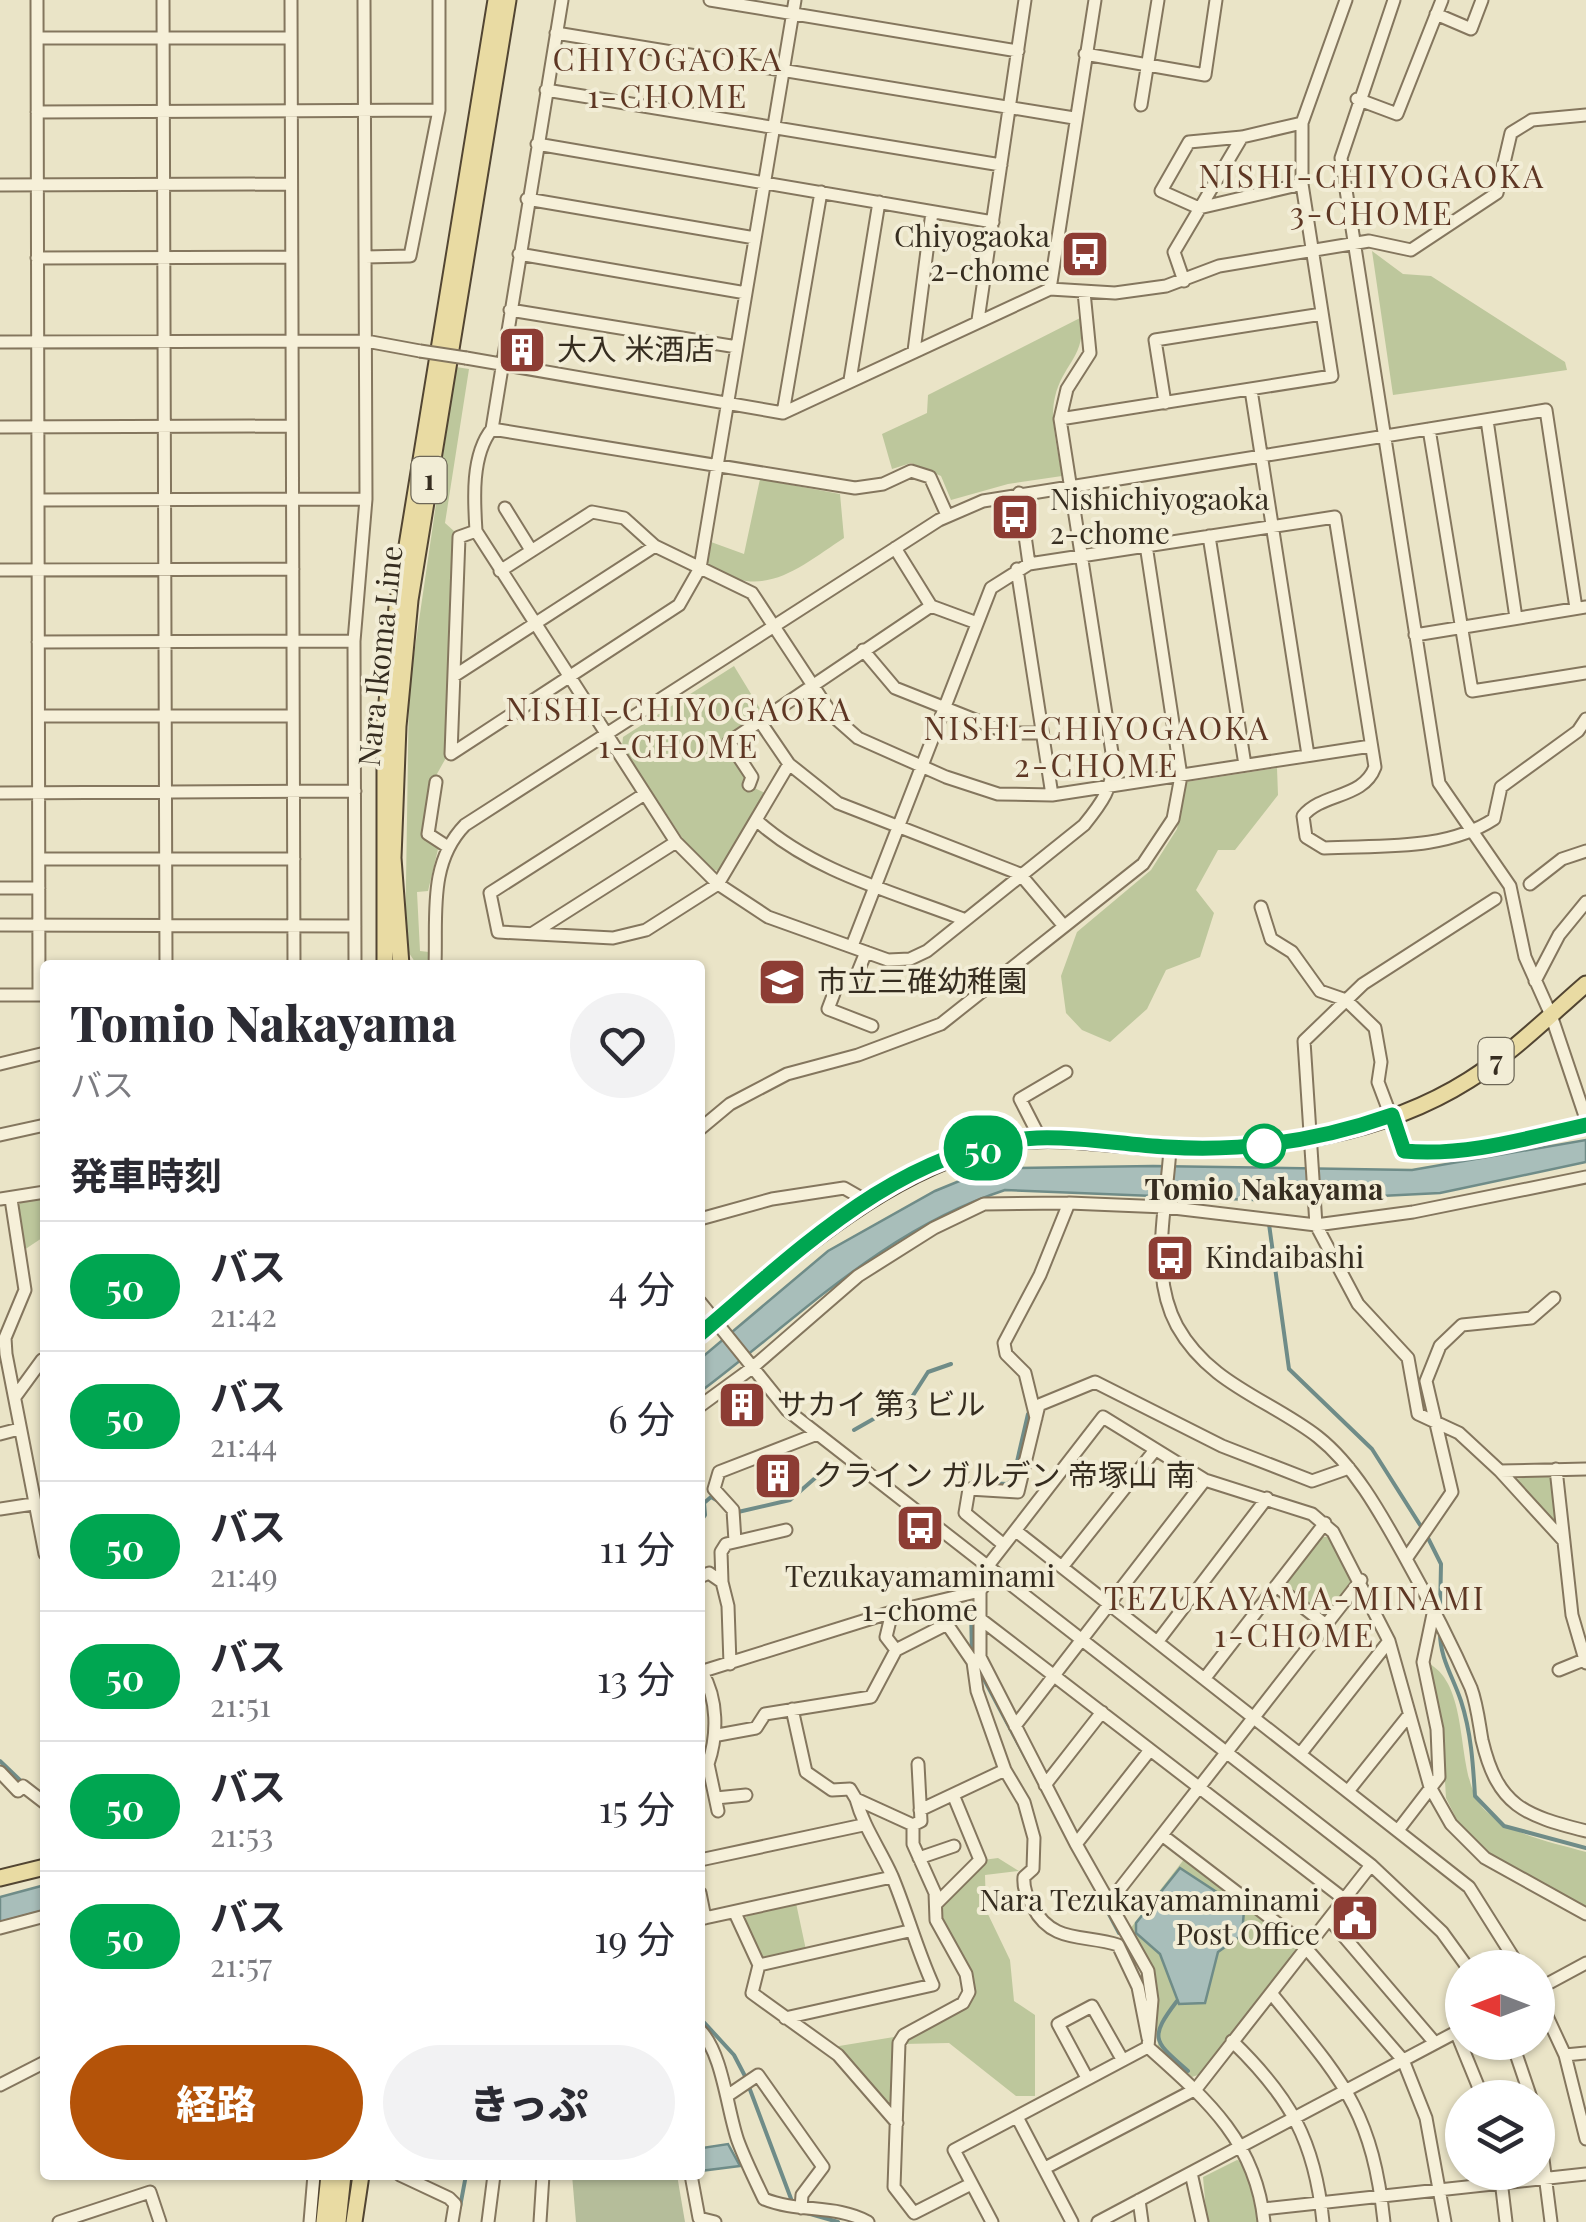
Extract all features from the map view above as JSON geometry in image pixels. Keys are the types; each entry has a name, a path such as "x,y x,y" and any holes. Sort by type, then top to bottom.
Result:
{"main road":[{"name":"Nara Ikoma Line","path":"385,960 385,721 395,626 496,0"},
{"name":"Nara Ikoma Line","path":"401,960 393,858 398,726 410,600 508,0"},
{"name":"7","path":"705,1330 865,1200 937,1164 983,1148 1040,1138 1170,1148 1259,1146 1307,1140 1392,1115 1468,1081 1586,984"},
{"path":"0,1878 40,1868"},
{"path":"324,2222 328,2180"},
{"path":"338,2222 342,2180"},
{"path":"354,2222 360,2180"}],"street":[{"path":"36,0 40,960"},
{"path":"163,0 166,960"},
{"path":"290,0 294,960"},
{"path":"355,960 354,642 366,499 364,0"},
{"path":"365,258 410,256 439,110 439,0"},
{"path":"562,0 503,367 474,498 476,532 676,842 718,884 768,916 888,960 910,959 927,951 962,919 1084,826 1110,786 1113,759 1060,419 1067,390 1090,353 1084,292"},
{"path":"710,0 1018,52"},
{"path":"476,532 459,537 451,754 679,605 700,568 795,0"},
{"path":"978,320 1025,0"},
{"path":"1050,289 1095,0"},
{"path":"1142,105 1158,0"},
{"path":"1086,54 1204,75 1216,0"},
{"path":"1060,419 1332,376 1302,184 1302,123 1346,0"},
{"path":"1261,907 1271,939 1292,952 1320,991 1346,1000 1375,1028 1381,1062 1378,1082 1404,1151 1486,1145 1586,1122 1551,1015 1525,957 1510,886 1438,783 1341,158 1394,0"},
{"path":"1358,99 1397,114 1442,0"},
{"path":"1436,14 1472,29 1482,0"},
{"path":"556,33 1074,118"},
{"path":"37,38 291,38"},
{"path":"546,90 1001,165"},
{"path":"37,112 439,110"},
{"path":"0,342 366,341 783,413 1050,289 1116,293 1184,281 1219,266 1369,241 1411,250 1497,193 1511,133 1532,120 1586,115"},
{"path":"1302,123 1242,137 1189,142 1161,191 1199,208 1302,184"},
{"path":"1184,281 1174,252 1242,137"},
{"path":"536,144 992,222"},
{"path":"0,185 291,184"},
{"path":"783,413 821,192"},
{"path":"528,200 755,238"},
{"path":"850,380 879,202"},
{"path":"914,351 932,212"},
{"path":"519,254 746,293"},
{"path":"37,258 292,257"},
{"path":"510,310 737,348"},
{"path":"1165,403 1154,340 1322,314"},
{"path":"1250,390 1308,755"},
{"path":"435,960 437,876 448,847 465,825 947,515 1019,494 1546,410 1581,608 1415,635"},
{"path":"1487,420 1516,618"},
{"path":"0,427 292,426"},
{"path":"492,429 855,488 883,484 912,471 930,477 947,515"},
{"path":"1429,429 1472,691 1586,673"},
{"path":"1019,494 1022,567 1052,795"},
{"path":"38,500 366,499"},
{"path":"505,508 531,550"},
{"path":"500,571 592,512 624,518 655,546 752,593 832,716 858,738 998,794 1052,795 1371,746"},
{"path":"852,946 991,588 1022,567 1335,516 1371,746 1371,777 1361,787 1311,806 1304,816 1306,837 1324,848 1449,841 1473,833 1494,819 1501,787 1578,731 1586,719"},
{"path":"1210,536 1245,765"},
{"path":"705,1125 730,1104 786,1074 858,1055 941,1024 1143,864 1174,819 1181,776 1146,545"},
{"path":"454,676 655,546"},
{"path":"895,548 931,606 976,623"},
{"path":"0,570 292,569"},
{"path":"749,785 752,777 729,742 931,606"},
{"path":"38,642 354,642"},
{"path":"863,650 895,688 1008,733 1042,733"},
{"path":"38,716 293,716"},
{"path":"759,720 788,764 838,803 1020,874 1063,924"},
{"path":"644,795 490,893 498,932 629,936 718,884 788,764"},
{"path":"436,782 428,834 448,847"},
{"path":"0,793 355,791"},
{"path":"756,820 785,846 816,864 962,919"},
{"path":"533,933 676,842"},
{"path":"1530,884 1562,858 1586,851"},
{"path":"39,859 294,858"},
{"path":"0,888 39,888"},
{"path":"1495,899 1363,984 1304,1041 1307,1140 1315,1175 1316,1220 1358,1304 1408,1358 1418,1414 1459,1433 1500,1470 1563,1540"},
{"path":"1535,980 1558,934 1586,902"},
{"path":"0,925 355,926"},
{"path":"866,952 853,984 839,980 828,1010 872,1026"},
{"path":"0,995 40,995"},
{"path":"0,1064 40,1055"},
{"path":"1040,1138 1020,1099 1066,1072"},
{"path":"0,1134 40,1127"},
{"path":"1170,1148 1160,1273 1177,1325 1189,1344 1230,1385 1317,1437 1349,1468 1406,1560 1472,1691 1489,1768 1501,1791 1531,1816 1586,1831"},
{"path":"705,1402 858,1276 934,1228 984,1204 1166,1202 1316,1220 1413,1212 1586,1177"},
{"path":"705,1218 772,1199 844,1188 865,1200"},
{"path":"0,1510 38,1508 19,1429 6,1338 25,1290 6,1198 40,1193"},
{"path":"1036,1418 1025,1373 1006,1354 1004,1343 1040,1275 1068,1203"},
{"path":"1406,1560 1452,1492 1426,1381 1440,1346 1462,1325 1532,1318 1554,1298"},
{"path":"705,1308 786,1410 1371,1865 1442,1932 1455,1950"},
{"path":"15,1397 40,1363"},
{"path":"1004,1545 965,1513 969,1489 1018,1492 1039,1405 1095,1382 1222,1446 1312,1481 1349,1468"},
{"path":"1445,2188 1321,2202 1263,2215 1243,2145 1196,2089 1148,2042 1138,1987 1118,1945 1069,1937 1040,1920 1024,1889 1024,1877 1033,1869 1034,1838 1024,1802 1004,1770 977,1692 980,1591 1004,1545 1103,1417 1205,1480 1267,1498 1324,1523 1346,1551 1389,1641 1430,1787 1451,1824 1486,1858 1586,1914"},
{"path":"0,1434 19,1429"},
{"path":"735,1542 733,1510 714,1489 718,1472 818,1434"},
{"path":"1062,1567 1154,1450"},
{"path":"1556,1469 1572,1615 1585,1661 1559,1670"},
{"path":"1500,1470 1586,1469"},
{"path":"1015,1726 1205,1480"},
{"path":"1158,1641 1267,1498"},
{"path":"1205,1678 1324,1523"},
{"path":"730,1664 721,1552 726,1544 786,1530"},
{"path":"1016,1531 1399,1828 1469,1887 1509,1950"},
{"path":"705,1575 722,1582"},
{"path":"1108,1904 1361,1580"},
{"path":"1276,1586 1326,1625"},
{"path":"705,1671 892,1612 980,1591"},
{"path":"943,1600 946,1624 976,1659 1148,1971 1148,2042"},
{"path":"892,1612 886,1636 896,1650"},
{"path":"1399,1828 1439,1777 1437,1729 1423,1662 1433,1614"},
{"path":"979,1618 1344,1899"},
{"path":"718,1735 756,1728 765,1714 871,1697 896,1650 946,1624"},
{"path":"1302,1753 1389,1641"},
{"path":"705,1678 718,1735 705,1763"},
{"path":"785,2018 933,1986 909,1932 892,1877 863,1825 856,1798 850,1788 832,1790 806,1772 792,1709"},
{"path":"1045,1785 1102,1712"},
{"path":"1350,1790 1409,1715"},
{"path":"1076,1844 1150,1750"},
{"path":"856,1798 914,1824 921,1821 918,1764"},
{"path":"705,1768 717,1804 746,1795"},
{"path":"920,1810 1004,1770"},
{"path":"0,1772 18,1791 22,1786 40,1800"},
{"path":"936,1904 980,1860 954,1797"},
{"path":"914,1824 912,1844 936,1904 936,1920 961,1963 969,1992 963,2002 899,2042 894,2187 914,2213 971,2184"},
{"path":"705,1859 863,1825"},
{"path":"1162,1835 1306,1947 1403,2060 1426,2118 1445,2222"},
{"path":"919,1858 954,1846"},
{"path":"1044,2168 1196,2089 1371,1865"},
{"path":"705,1918 892,1877"},
{"path":"735,1912 758,1965 752,1993 838,2055 897,2123"},
{"path":"0,1928 40,1917"},
{"path":"1329,1919 1435,2043"},
{"path":"758,1965 909,1932"},
{"path":"1555,1980 1586,1963"},
{"path":"1271,1993 1349,2089 1366,2129 1384,2222"},
{"path":"1088,2078 1058,2024 1092,2006 1122,2060"},
{"path":"1555,2035 1584,2113 1586,2139"},
{"path":"705,2036 709,2040 706,2060 730,2094 737,2138 764,2199 854,2214 868,2222"},
{"path":"1098,2222 1445,2038"},
{"path":"1232,2041 1268,2076 1297,2116 1313,2161 1323,2222"},
{"path":"992,2222 954,2150 1122,2060 1148,2042"},
{"path":"1564,2055 1586,2053"},
{"path":"0,2085 40,2065"},
{"path":"730,2094 758,2075 823,2166 802,2196 801,2208"},
{"path":"1016,2117 1072,2222"},
{"path":"1190,2173 1202,2222"},
{"path":"1555,2177 1586,2174"},
{"path":"310,2222 314,2180"},
{"path":"396,2180 409,2188 415,2183"},
{"path":"409,2180 455,2204 452,2222"},
{"path":"488,2222 493,2180"},
{"path":"540,2222 543,2180"},
{"path":"692,2180 699,2220 715,2222"},
{"path":"1502,2190 1506,2222"},
{"path":"1548,2190 1552,2222"},
{"path":"59,2222 150,2192 160,2222"},
{"path":"1139,2200 1142,2222"}],"green space":[{"path":"1372,251 1403,274 1431,276 1565,362 1567,370 1393,395"},
{"path":"1082,317 1077,352 1053,406 1062,476 1008,484 951,500 941,476 911,463 892,469 882,434 927,413 928,395"},
{"path":"456,367 469,369 445,523 455,532 447,756 433,781 425,836 439,845 428,891 417,892 420,951 429,952 428,960 414,960 405,947 409,689"},
{"path":"760,479 840,494 844,538 787,574 757,581 741,580 716,570 706,560 711,542 744,554"},
{"path":"734,666 762,712 723,741 748,778 746,784 765,793 721,871 713,870 683,839 622,746 623,737"},
{"path":"1277,768 1278,795 1235,850 1218,850 1196,890 1214,913 1200,957 1166,970 1147,1009 1110,1042 1082,1030 1066,1013 1061,976 1077,932 1151,870 1177,829 1186,782"},
{"path":"40,1198 40,1239 21,1252 16,1209 21,1202"},
{"path":"1552,1475 1557,1519 1555,1522 1513,1479"},
{"path":"1320,1537 1330,1537 1352,1582 1323,1619 1282,1587"},
{"path":"1428,1663 1442,1675 1452,1692 1476,1797 1486,1811 1508,1827 1586,1852 1586,1907 1493,1857 1458,1822 1446,1798 1442,1730"},
{"path":"998,1858 1019,1871 985,1875 986,1910 1010,1960 1014,2001 1035,2015 1035,2096 1016,2096 949,2043 903,2044 970,1997 939,1907 983,1860"},
{"path":"1185,1858 1296,1944 1296,1952 1201,2074 1192,2077 1158,2047 1153,1971 1130,1929"},
{"path":"796,1903 806,1950 768,1958 760,1955 744,1921 748,1914"},
{"path":"900,2036 893,2100 886,2103 833,2047"},
{"path":"1237,2160 1245,2162 1258,2222 1207,2222 1203,2177"},
{"path":"572,2180 678,2180 685,2222 576,2222"}],"water":[{"path":"1586,1140 1586,1162 1440,1193 1281,1201 1005,1190 961,1207 881,1252 705,1388 705,1355 828,1251 935,1191 974,1175 1018,1168 1153,1166 1412,1170"},
{"path":"1180,1868 1244,1910 1242,1935 1218,1952 1205,2003 1179,2004 1160,1954 1136,1933 1136,1923"},
{"path":"40,1886 40,1911 0,1922 0,1897"},
{"path":"728,2144 740,2166 705,2170 705,2148"}],"waterway":[{"path":"1269,1224 1289,1369 1372,1449 1422,1528"},
{"path":"854,1430 912,1397 928,1372 951,1364"},
{"path":"973,1482 1007,1484 1013,1479 1028,1414"},
{"path":"738,1512 790,1500 822,1472"},
{"path":"705,1502 711,1497 720,1502"},
{"path":"1427,1536 1441,1564 1440,1613"},
{"path":"971,1609 972,1655"},
{"path":"1440,1633 1467,1724 1475,1796 1504,1826 1586,1848"},
{"path":"978,1668 1119,1933"},
{"path":"0,1761 22,1782"},
{"path":"1177,2001 1162,2024 1159,2039 1188,2071"},
{"path":"705,2023 734,2055 746,2078"},
{"path":"749,2087 793,2204"},
{"path":"460,2207 465,2180"},
{"path":"800,2211 838,2222"}],"bus line":[{"name":"50","path":"705,1330 865,1200 937,1164 1012,1141 1040,1138 1170,1148 1259,1146 1344,1132 1392,1115 1404,1151 1417,1152 1468,1148 1586,1125"}],"place":[{"name":"Chiyogaoka 2-chome","path":"1085,254"},
{"name":"大入 米酒店","path":"522,350"},
{"name":"Nishichiyogaoka 2-chome","path":"1015,517"},
{"name":"市立三碓幼稚園","path":"782,982"},
{"name":"Tomio Nakayama","path":"1264,1146"},
{"name":"Kindaibashi","path":"1170,1258"},
{"name":"サカイ 第3 ビル","path":"742,1405"},
{"name":"クライン ガルデン 帝塚山 南","path":"778,1476"},
{"name":"Tezukayamaminami 1-chome","path":"920,1528"},
{"name":"Nara Tezukayamaminami Post Office","path":"1355,1918"}],"district":[{"name":"CHIYOGAOKA 1-CHOME","path":"668,78"},
{"name":"NISHI-CHIYOGAOKA 3-CHOME","path":"1372,196"},
{"name":"NISHI-CHIYOGAOKA 1-CHOME","path":"679,728"},
{"name":"NISHI-CHIYOGAOKA 2-CHOME","path":"1097,748"},
{"name":"TEZUKAYAMA-MINAMI 1-CHOME","path":"1295,1618"}]}
